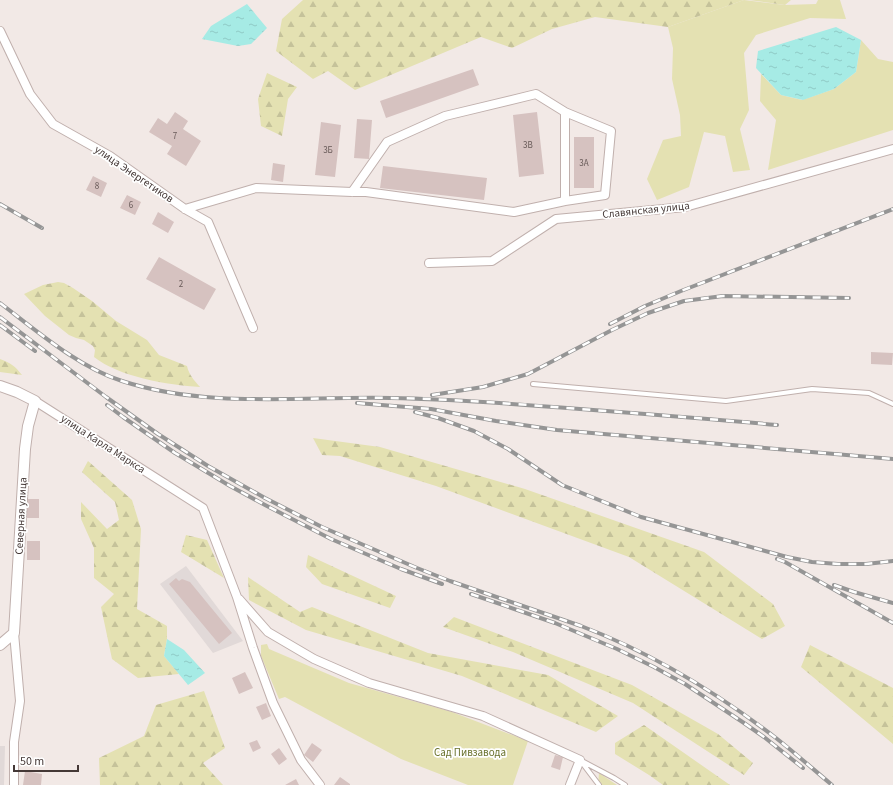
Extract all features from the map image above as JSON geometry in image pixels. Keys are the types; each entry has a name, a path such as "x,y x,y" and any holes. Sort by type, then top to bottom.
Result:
{"street":[{"name":"улица Энергетиков","path":"0,31 30,94 53,124 110,156 185,209 208,222 253,328"},
{"path":"185,209 256,188 352,192 366,192 514,212 565,201 605,195 611,131 565,112 536,94 445,116 387,142 352,192"},
{"path":"565,112 565,201"},
{"name":"Славянская улица","path":"429,263 492,261 556,219 685,207 893,149"},
{"name":"улица Карла Маркса","path":"0,386 35,401 202,508 237,597"},
{"name":"Северная улица","path":"14,785 14,742 20,700 14,633 25,448 28,426 35,401"},
{"path":"237,597 268,632 314,659 370,683 483,716 580,760 570,785"},
{"path":"237,597 253,648 273,703 301,760 320,785"},
{"path":"0,645 14,633"}],"lane":[{"path":"533,384 726,401 812,389 869,393 893,404"},
{"path":"580,760 599,785"},
{"path":"580,760 625,785"}],"shaded area":[{"path":"186,566 243,641 213,653 160,584"},
{"path":"0,746 5,746 4,785 0,785"}],"green space":[{"path":"303,0 744,0 668,27 595,17 552,29 512,48 481,37 355,90 328,71 313,79 276,51 282,19"},
{"path":"744,0 785,5 816,4 818,0 840,0 846,19 810,18 756,35 744,53 749,110 740,129 750,170 733,172 725,136 704,132 689,187 657,200 647,179 663,140 681,136 680,115 672,79 673,48 668,27"},
{"path":"749,0 791,0 785,5"},
{"path":"861,40 878,59 893,62 893,130 768,170 776,120 760,101 761,74 781,95 802,100 834,89 856,72"},
{"path":"267,73 297,87 288,99 282,136 261,126 258,99"},
{"path":"58,282 64,283 73,288 92,301 116,321 147,340 159,355 187,366 190,375 200,387 144,379 117,370 94,357 95,350 93,346 84,340 69,335 45,316 24,294 43,285"},
{"path":"0,359 12,365 22,375 0,372"},
{"path":"313,438 380,447 525,489 704,552 773,604 785,626 762,639 629,557 436,486 340,456 322,455"},
{"path":"88,461 132,500 141,529 137,609 167,626 167,639 164,656 179,674 138,678 112,659 101,607 114,594 94,578 94,548 81,519 81,502 107,529 119,520 115,502 82,472"},
{"path":"186,535 207,540 224,578 181,552"},
{"path":"308,555 396,596 390,608 322,584 306,567"},
{"path":"248,577 300,612 312,607 428,653 548,675 618,716 596,732 462,676 306,630 249,600"},
{"path":"454,617 632,685 718,734 753,763 744,775 633,703 513,652 443,627"},
{"name":"Сад Пивзавода","path":"267,644 269,649 349,683 452,712 528,741 513,785 468,785 401,759 285,697 279,699 261,656 261,645"},
{"path":"810,645 893,688 893,744 801,667"},
{"path":"204,691 225,748 203,763 223,785 100,785 99,758 144,736 156,705"},
{"path":"644,725 730,785 663,785 615,754 615,743"},
{"path":"599,773 617,785 598,785"}],"water":[{"path":"247,4 267,28 251,44 238,46 202,39 211,26"},
{"path":"836,27 861,40 856,72 834,89 803,100 781,95 756,68 758,51"},
{"path":"167,639 184,650 205,673 188,685 164,656"}],"building":[{"path":"473,69 479,85 386,118 380,101"},
{"path":"175,112 188,121 183,129 201,141 186,166 167,154 172,146 149,132 158,118 167,124"},
{"path":"537,112 544,174 519,177 513,115"},
{"path":"357,119 372,120 369,159 354,158"},
{"path":"321,122 341,125 335,177 315,175"},
{"path":"574,137 594,137 594,188 574,188"},
{"path":"273,163 285,165 283,182 271,180"},
{"path":"383,166 487,178 484,200 380,188"},
{"path":"93,176 107,183 101,197 86,190"},
{"path":"127,195 141,202 135,215 120,208"},
{"path":"158,212 174,222 168,233 152,224"},
{"path":"159,257 216,289 204,310 146,279"},
{"path":"871,352 893,353 892,365 871,364"},
{"path":"26,499 39,499 39,518 26,518"},
{"path":"27,541 40,541 40,560 27,560"},
{"path":"176,578 179,581 182,579 190,582 232,633 219,644 169,584"},
{"path":"245,672 253,688 239,694 232,678"},
{"path":"266,703 271,716 262,720 256,707"},
{"path":"257,740 261,748 253,752 249,743"},
{"path":"312,743 322,750 313,762 304,755"},
{"path":"279,748 287,759 279,765 271,754"},
{"path":"555,755 563,757 560,770 551,767"},
{"path":"25,771 42,774 41,785 23,785"},
{"path":"340,777 350,784 350,785 334,785"},
{"path":"296,779 299,785 285,785"}],"railway":[{"path":"0,204 42,228"},
{"path":"610,324 645,306 681,291 893,209"},
{"path":"432,395 483,387 528,374 648,313 684,301 723,296 849,298"},
{"path":"0,303 58,347 90,367 122,381 155,390 221,398 391,398 462,401 533,405 777,425"},
{"path":"0,317 106,397 158,434 208,466 265,498 322,527 417,568 450,581 581,626 633,648 707,689 783,744 832,785"},
{"path":"0,325 35,351"},
{"path":"357,403 431,409 557,430 893,459"},
{"path":"107,405 175,453 265,505 331,539 401,569 442,584"},
{"path":"415,412 438,418 474,431 508,449 562,485 641,517 787,557 812,562 866,564 893,561"},
{"path":"777,559 785,562 893,623"},
{"path":"834,585 893,603"},
{"path":"471,594 555,623 617,649 654,667 685,684 744,723 803,768"}]}
